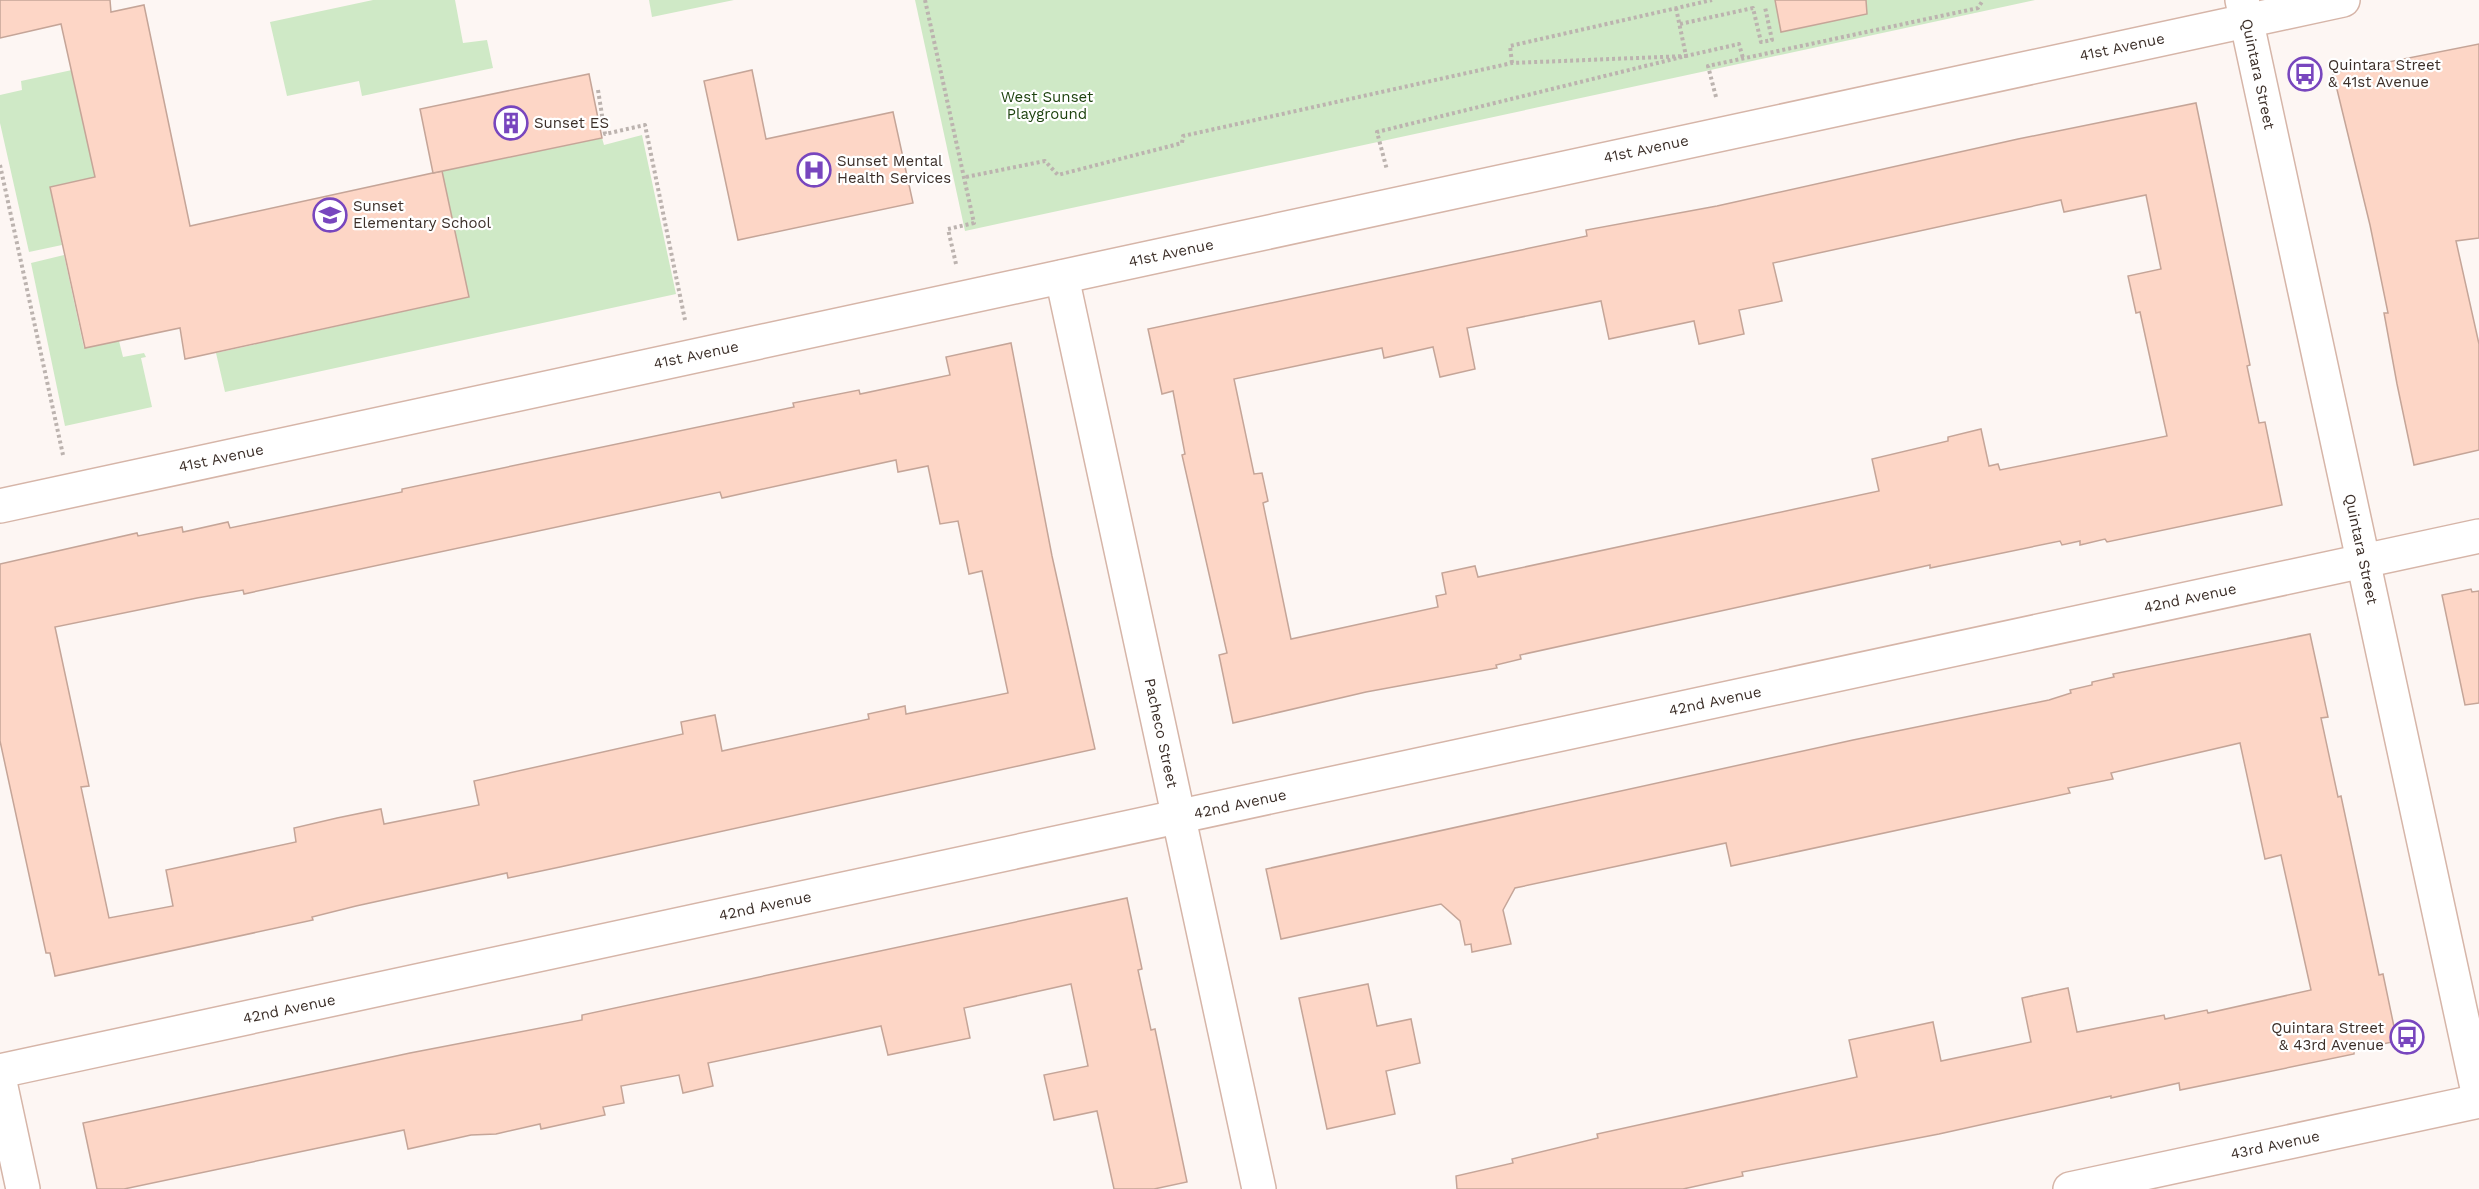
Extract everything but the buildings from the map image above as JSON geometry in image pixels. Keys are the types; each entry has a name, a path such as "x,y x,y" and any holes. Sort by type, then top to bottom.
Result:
{"street":[{"name":"41st Avenue","path":"0,506 1062,277 2245,10 2343,0"},
{"name":"Quintara Street","path":"2245,10 2479,1099"},
{"name":"Pacheco Street","path":"1062,277 1259,1189"},
{"name":"42nd Avenue","path":"0,1071 2479,536"},
{"path":"0,1082 23,1189"},
{"name":"43rd Avenue","path":"2070,1189 2479,1099"}],"path":[{"path":"925,0 966,177 974,222 948,229"},
{"path":"1512,63 1510,45 1712,0"},
{"path":"1708,66 1978,8 1983,0"},
{"path":"1680,24 1753,8 1761,42 1772,40 1765,7"},
{"path":"1676,8 1686,56"},
{"path":"1395,203 1377,132 1739,44 1743,58"},
{"path":"966,177 1045,161 1058,175 1182,143 1183,136 1512,63 1686,56"},
{"path":"598,90 606,134 645,125 693,356"},
{"path":"0,165 71,491"}],"green space":[{"path":"373,0 455,0 463,43 487,40 493,68 362,96 359,81 287,96 270,22"},
{"path":"649,0 734,0 652,17"},
{"name":"West Sunset Playground","path":"915,0 2035,0 965,231"},
{"path":"72,70 95,177 50,187 62,245 29,252 0,123 0,95 22,90 21,81"},
{"path":"642,135 676,294 225,392 216,353 469,297 442,171 602,138 604,145"},
{"path":"64,255 84,348 119,341 123,357 144,353 146,357 141,358 152,407 65,426 31,263"}],"place":[{"name":"Quintara Street & 41st Avenue","path":"2305,74"},
{"name":"Sunset ES","path":"511,123"},
{"name":"Sunset Mental Health Services","path":"814,170"},
{"name":"Sunset Elementary School","path":"330,215"},
{"name":"Quintara Street & 43rd Avenue","path":"2407,1037"}]}
